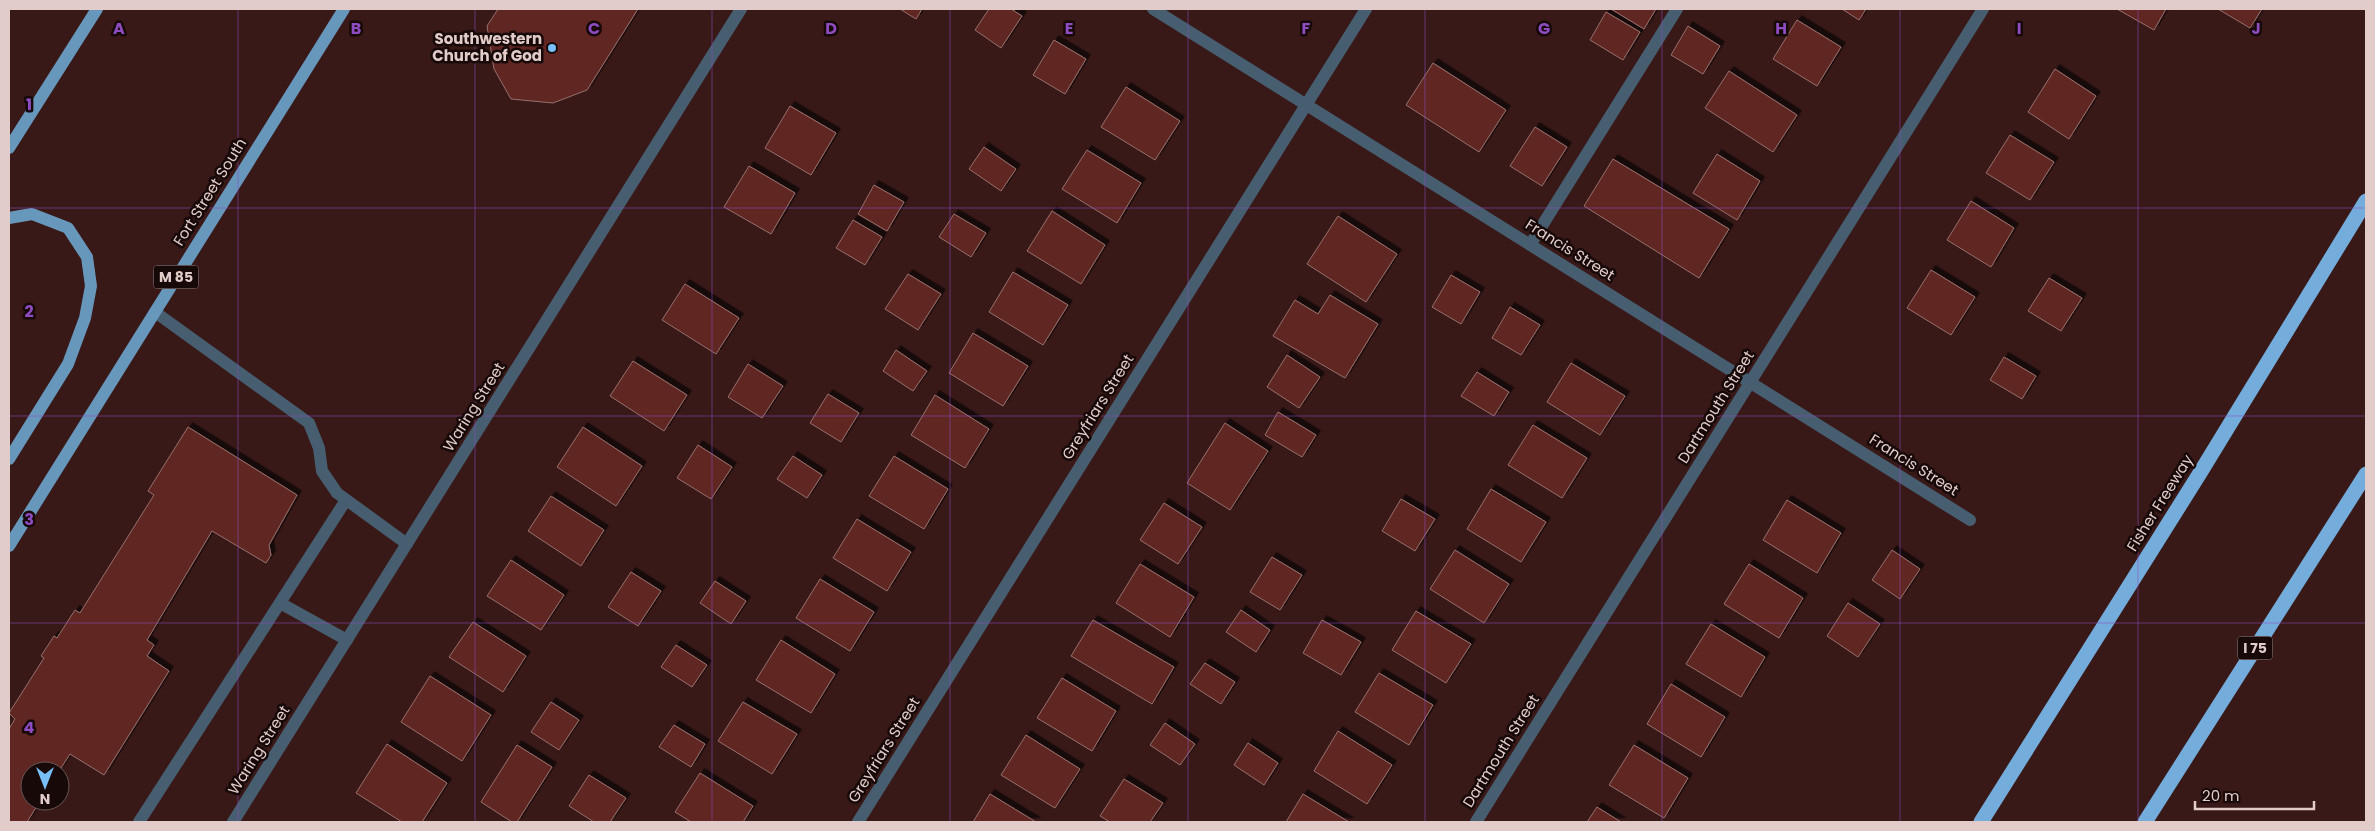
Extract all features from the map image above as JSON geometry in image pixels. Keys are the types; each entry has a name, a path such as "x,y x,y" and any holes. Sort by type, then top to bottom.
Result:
{"highway":[{"name":"Fisher Freeway","path":"1981,822 2200,473 2366,201"},
{"name":"I 75","path":"2145,822 2366,474"}],"main road":[{"path":"9,148 97,9"},
{"name":"Fort Street South","path":"9,546 344,9"},
{"path":"9,218 32,214 68,228 87,256 91,286 86,318 68,364 9,459"}],"street":[{"name":"Waring Street","path":"234,822 741,9"},
{"name":"Francis Street","path":"1153,9 1970,520"},
{"name":"Greyfriars Street","path":"858,822 1366,9"},
{"path":"1530,245 1677,9"},
{"name":"Dartmouth Street","path":"1476,822 1983,9"},
{"path":"154,312 309,423 319,448 322,471 337,493 407,544"},
{"path":"140,822 346,500"},
{"path":"280,603 347,640"}],"building":[{"name":"Southwestern Church of God","path":"498,9 638,9 587,90 553,103 511,99 494,69 487,26"},
{"path":"900,9 922,9 916,19"},
{"path":"989,9 1011,9 1022,16 1001,48 975,30"},
{"path":"1611,9 1656,9 1644,29"},
{"path":"1842,9 1866,9 1859,20"},
{"path":"2117,9 2166,9 2154,30"},
{"path":"2218,9 2262,9 2250,28"},
{"path":"1606,12 1640,32 1623,60 1590,40"},
{"path":"1797,20 1841,47 1817,86 1773,59"},
{"path":"1688,26 1720,46 1703,74 1671,55"},
{"path":"1054,40 1086,59 1065,94 1033,75"},
{"path":"1433,63 1506,110 1479,152 1406,105"},
{"path":"2055,69 2096,96 2069,139 2028,112"},
{"path":"1729,71 1797,115 1773,152 1705,108"},
{"path":"1126,87 1180,121 1155,160 1101,127"},
{"path":"790,106 836,133 811,175 765,148"},
{"path":"1535,127 1567,147 1542,186 1510,166"},
{"path":"2010,135 2054,162 2030,200 1986,173"},
{"path":"984,147 1016,169 1001,191 969,169"},
{"path":"1087,150 1141,183 1117,223 1062,189"},
{"path":"1717,154 1760,181 1737,220 1693,193"},
{"path":"1613,159 1729,229 1699,278 1584,206"},
{"path":"749,166 795,193 771,234 724,207"},
{"path":"874,185 904,202 887,231 858,214"},
{"path":"1971,201 2014,228 1991,267 1947,240"},
{"path":"1052,211 1105,245 1081,284 1027,251"},
{"path":"954,214 986,233 971,257 939,237"},
{"path":"1338,216 1397,254 1366,302 1307,264"},
{"path":"853,220 882,237 865,265 836,248"},
{"path":"1931,270 1975,297 1951,335 1907,308"},
{"path":"1013,272 1068,305 1043,345 989,312"},
{"path":"908,274 941,294 918,330 885,309"},
{"path":"1451,275 1480,292 1461,324 1432,307"},
{"path":"2049,278 2082,298 2061,331 2028,311"},
{"path":"685,284 739,318 716,354 662,320"},
{"path":"1330,295 1378,324 1345,378 1273,336 1295,300 1318,314"},
{"path":"1510,307 1540,325 1521,355 1492,338"},
{"path":"973,333 1028,366 1003,406 949,373"},
{"path":"896,350 927,371 913,391 883,371"},
{"path":"1287,355 1320,377 1299,408 1267,387"},
{"path":"2004,357 2036,376 2022,399 1990,380"},
{"path":"633,361 687,395 664,431 610,396"},
{"path":"1571,363 1625,396 1600,435 1547,402"},
{"path":"748,364 783,386 762,418 728,397"},
{"path":"1477,372 1509,392 1494,416 1461,396"},
{"path":"828,394 859,413 841,442 810,423"},
{"path":"935,395 989,429 965,468 911,435"},
{"path":"1278,412 1316,435 1302,457 1265,435"},
{"path":"1225,423 1268,451 1230,510 1187,483"},
{"path":"1533,425 1587,458 1562,498 1508,465"},
{"path":"188,427 297,495 269,545 271,555 266,563 212,531 147,640 154,645 147,656 169,671 104,775 70,754 65,761 20,761 20,811 34,811 27,822 9,822 9,729 15,719 9,713 44,658 41,656 54,636 57,638 75,610 80,613 154,495 148,491"},
{"path":"583,427 642,466 616,506 557,467"},
{"path":"698,445 732,467 711,499 677,478"},
{"path":"793,456 822,475 807,498 777,479"},
{"path":"894,456 948,489 924,529 869,496"},
{"path":"1491,489 1546,522 1521,562 1467,529"},
{"path":"551,496 604,530 581,566 528,531"},
{"path":"1401,499 1435,519 1415,551 1382,531"},
{"path":"1787,500 1841,533 1817,573 1763,540"},
{"path":"1164,503 1202,527 1178,564 1140,540"},
{"path":"857,519 911,552 887,591 833,558"},
{"path":"1455,550 1509,584 1484,623 1430,589"},
{"path":"1892,550 1920,569 1900,599 1872,580"},
{"path":"1272,557 1302,575 1280,610 1250,592"},
{"path":"511,560 564,595 541,630 487,596"},
{"path":"1140,564 1194,597 1170,637 1116,603"},
{"path":"1749,564 1803,598 1779,638 1724,604"},
{"path":"631,572 661,591 638,626 608,607"},
{"path":"820,579 874,612 850,651 796,618"},
{"path":"715,581 746,601 731,624 700,603"},
{"path":"1848,603 1880,624 1858,657 1827,636"},
{"path":"1241,610 1270,630 1256,652 1226,632"},
{"path":"1416,611 1471,644 1446,683 1392,650"},
{"path":"1093,620 1174,667 1152,704 1071,656"},
{"path":"1322,620 1361,642 1341,675 1303,653"},
{"path":"473,622 526,656 503,692 449,657"},
{"path":"1711,624 1765,657 1741,697 1686,664"},
{"path":"781,640 835,674 811,713 756,680"},
{"path":"676,645 707,665 692,687 661,667"},
{"path":"1205,663 1235,682 1221,704 1190,684"},
{"path":"1379,673 1433,705 1409,745 1355,712"},
{"path":"430,676 491,715 462,761 401,722"},
{"path":"1062,678 1116,711 1092,751 1037,718"},
{"path":"1671,684 1725,717 1701,757 1647,724"},
{"path":"551,702 579,720 559,750 531,732"},
{"path":"743,702 797,734 772,774 718,741"},
{"path":"1165,723 1195,744 1180,765 1150,745"},
{"path":"674,725 705,744 691,767 659,747"},
{"path":"1338,731 1392,765 1367,804 1314,771"},
{"path":"1026,735 1080,769 1055,808 1001,775"},
{"path":"1248,743 1278,763 1264,785 1234,765"},
{"path":"387,744 447,783 422,822 402,822 356,793"},
{"path":"517,745 552,767 517,822 512,822 481,802"},
{"path":"1634,745 1688,778 1664,818 1609,785"},
{"path":"700,773 753,806 743,822 691,822 675,812"},
{"path":"589,775 626,798 610,822 594,822 569,806"},
{"path":"1124,779 1163,803 1150,822 1110,822 1100,816"},
{"path":"990,794 1036,822 973,822"},
{"path":"1303,794 1349,822 1286,822"},
{"path":"1597,807 1621,822 1587,822"}],"place":[{"name":"Southwestern Church of God","path":"552,48"}]}
